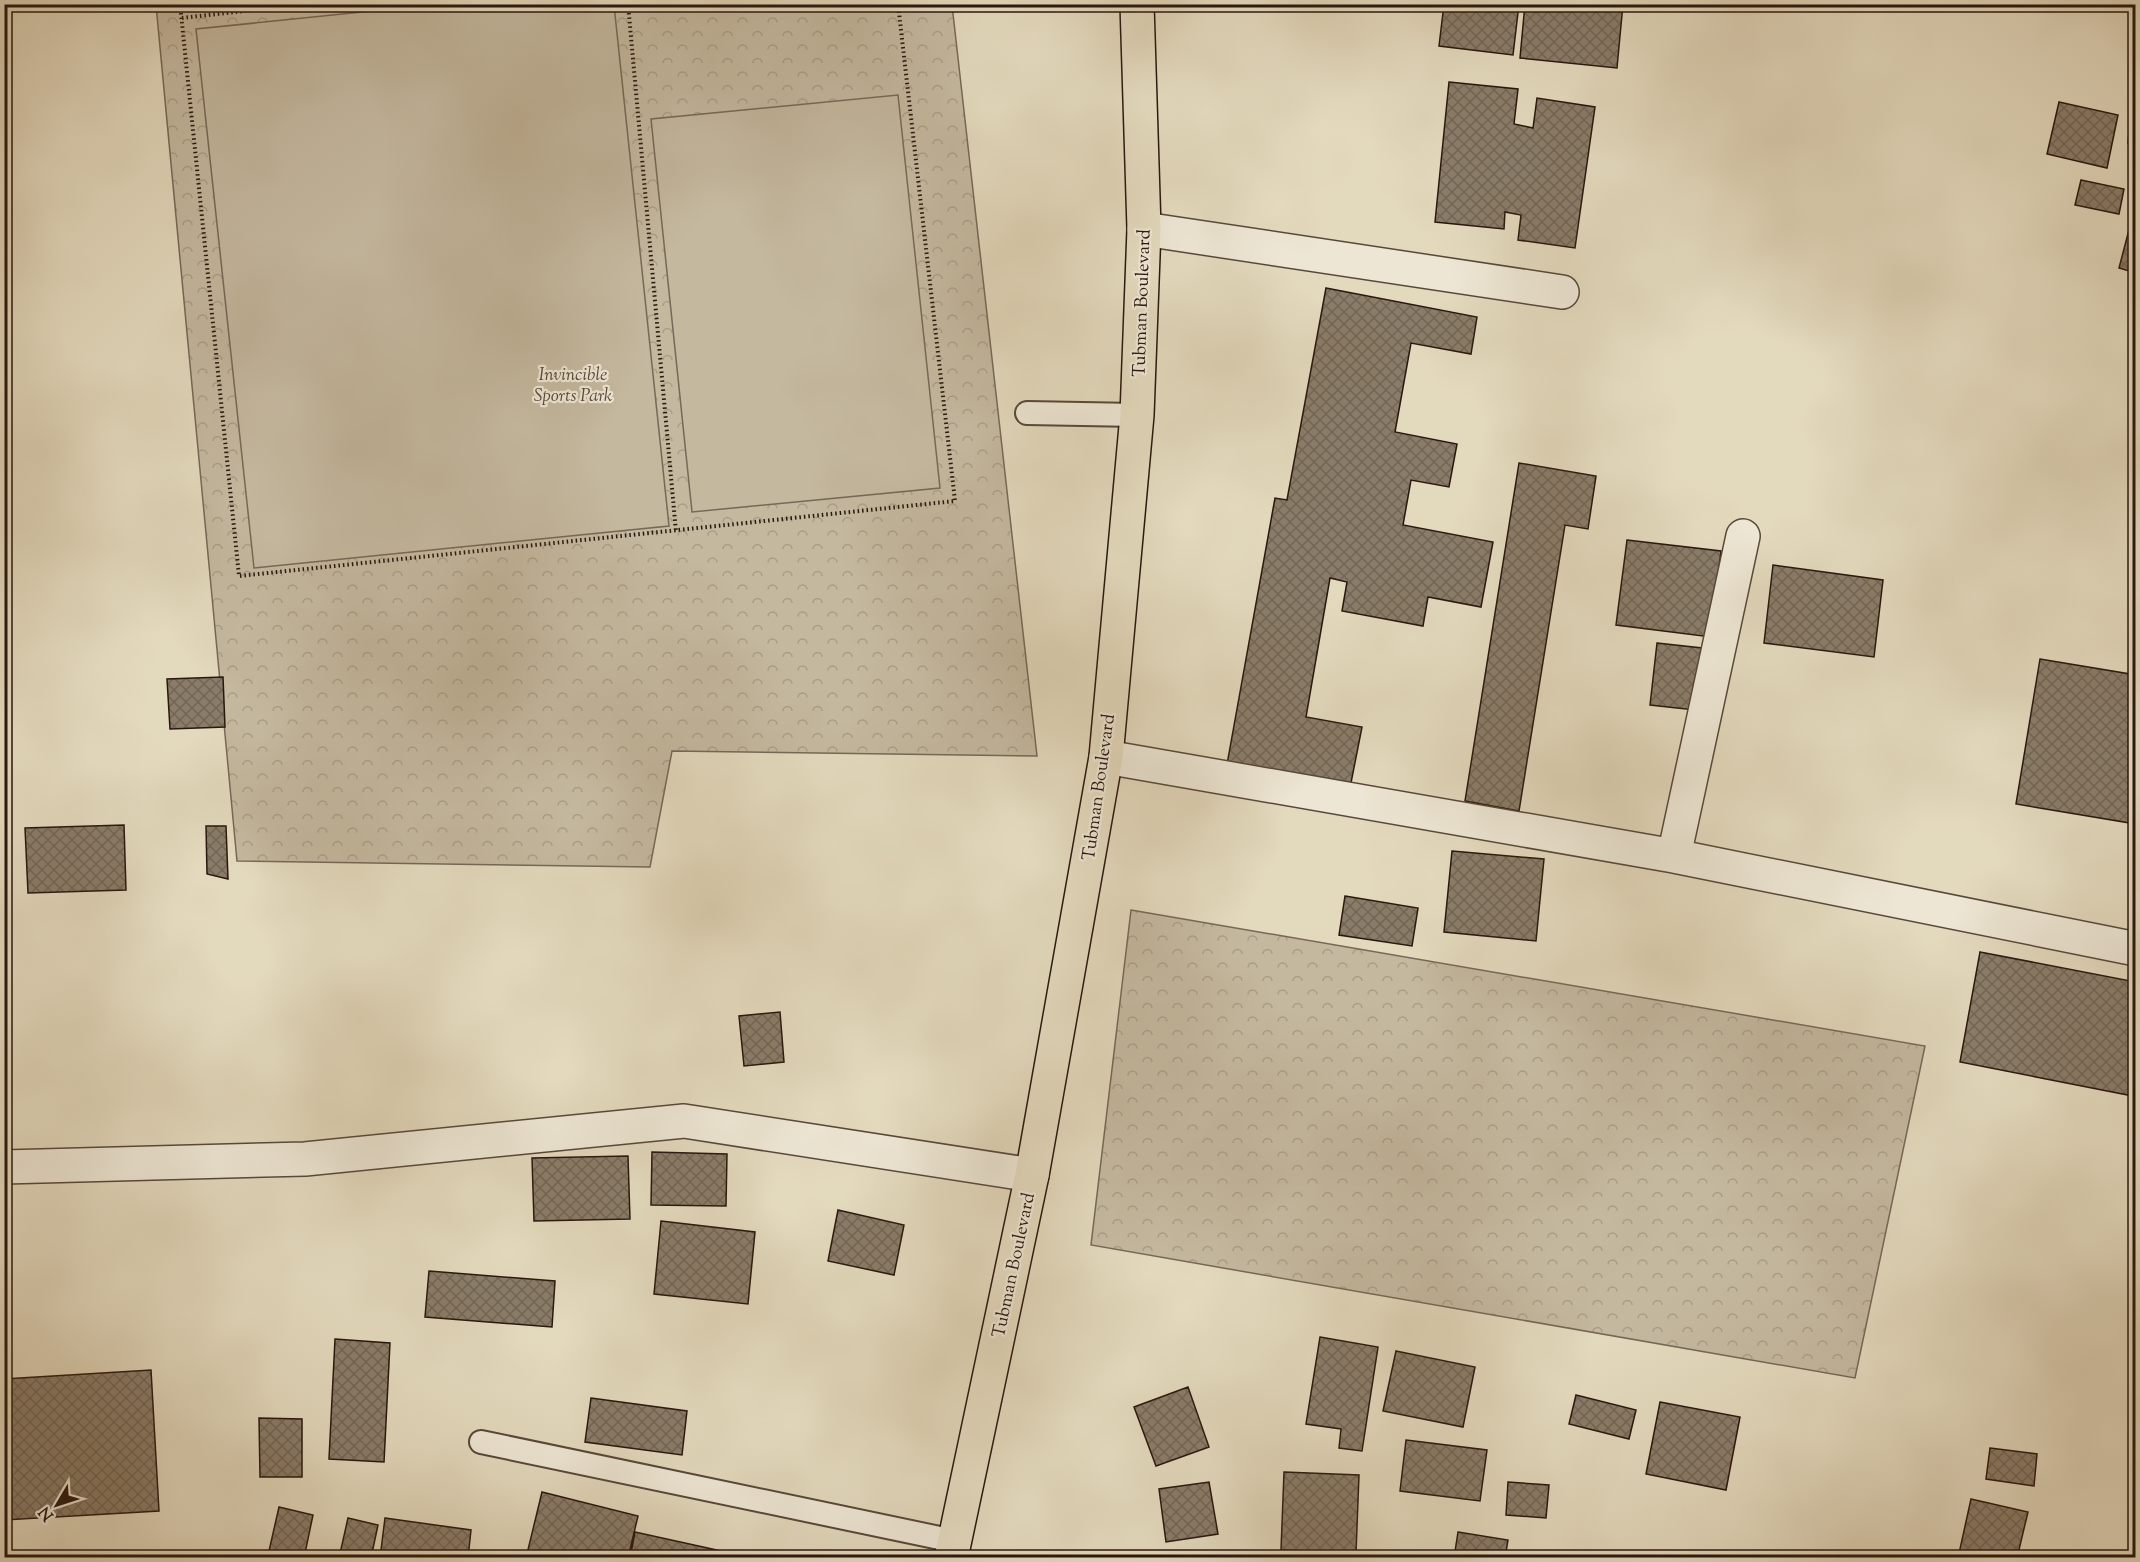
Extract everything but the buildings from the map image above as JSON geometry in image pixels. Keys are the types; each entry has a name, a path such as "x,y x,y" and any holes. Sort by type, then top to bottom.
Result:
{"highway":[{"name":"Tubman Boulevard","path":"953,1549 1032,1175 1106,757 1137,415 1144,229 1137,4"}],"street":[{"path":"1144,229 1562,292"},
{"path":"1674,856 1743,536"},
{"path":"1106,757 1674,856 2136,949"},
{"path":"4,1167 306,1159 684,1121 1032,1175"}],"lane":[{"path":"1027,413 1137,415"},
{"path":"481,1442 953,1549"}],"path":[{"path":"180,4 239,576 955,501 898,4"},
{"path":"182,18 306,4"},
{"path":"628,4 676,532"}],"green space":[{"path":"441,4 614,5 669,526 254,568 196,29"},
{"name":"Invincible Sports Park","path":"156,5 952,5 1037,756 672,751 650,867 237,861"},
{"path":"898,95 940,488 692,512 651,119"},
{"path":"1131,910 1925,1046 1855,1378 1091,1245"}]}
